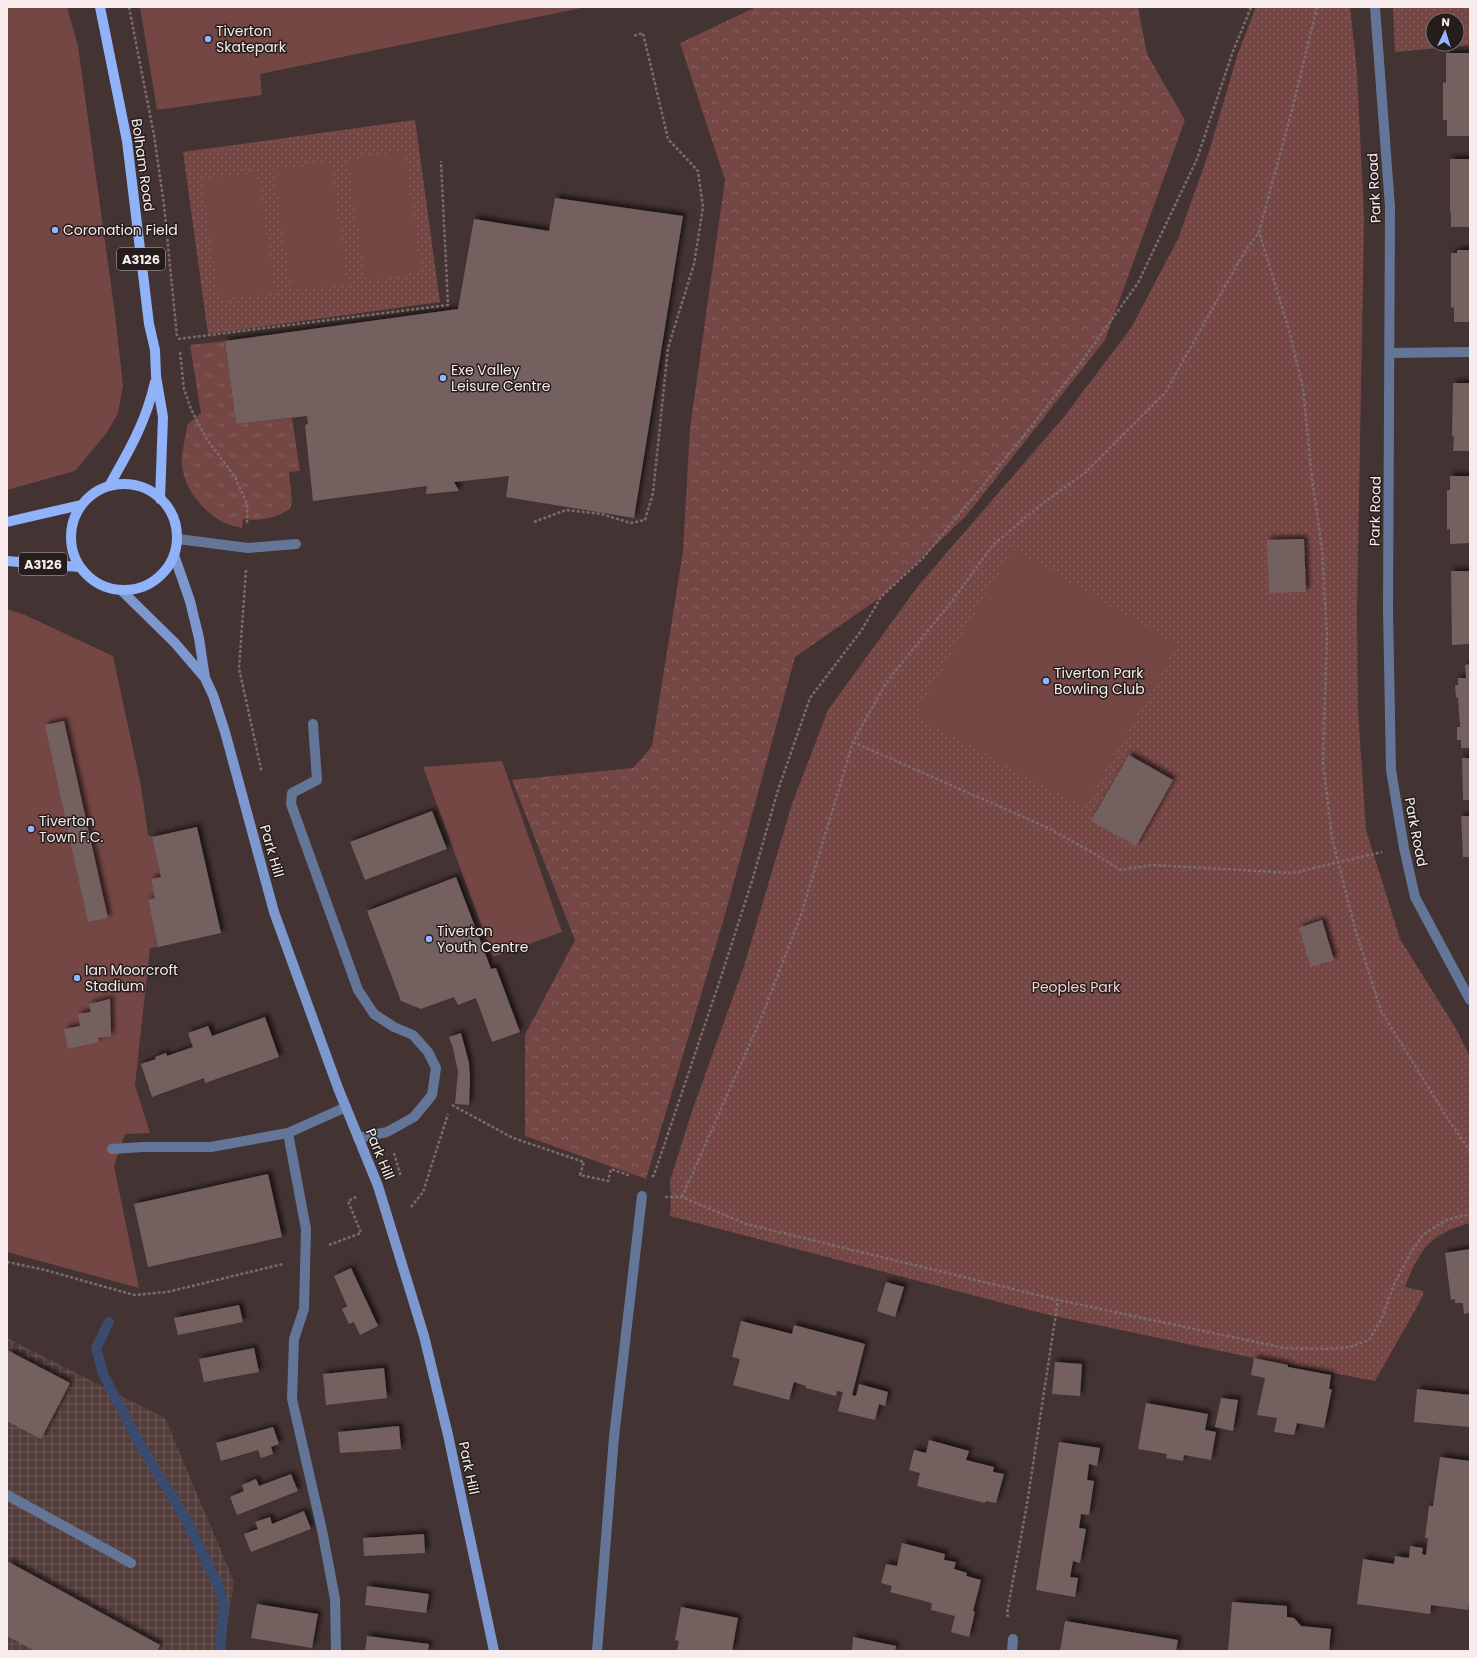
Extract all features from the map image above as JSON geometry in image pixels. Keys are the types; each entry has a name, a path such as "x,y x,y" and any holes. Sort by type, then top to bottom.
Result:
{"main road":[{"name":"Bolham Road","path":"100,7 127,141 150,324 155,350 156,376 163,417 160,499"},
{"name":"Bolham Road","path":"109,486 133,443 150,405 156,376"},
{"path":"125,484 142,486 156,495 168,507 175,522 178,538 174,555 166,570 154,581 139,589 122,590 106,588 91,580 79,567 72,552 70,536 73,519 81,505 93,493 109,486 125,484"},
{"path":"7,522 81,505"},
{"name":"A3126","path":"7,561 79,567"}],"street":[{"name":"Park Road","path":"1375,7 1390,207 1388,610 1391,770 1404,848 1415,897 1470,1000"},
{"path":"1390,353 1470,352"},
{"path":"178,538 248,548 296,544"},
{"name":"Park Hill","path":"174,555 190,601 199,638 205,678"},
{"name":"Park Hill","path":"122,590 175,643 205,678 213,695 225,732 274,912 309,1010 378,1186 424,1336 448,1436 494,1651"},
{"path":"313,724 317,780 292,793 291,804 341,945 358,990 374,1014 394,1027 413,1035 428,1052 436,1068 432,1095 414,1117 387,1132 358,1138"},
{"path":"112,1149 143,1147 211,1147 288,1133 346,1107"},
{"path":"288,1133 306,1229 304,1309 294,1339 292,1399 322,1530 335,1599 336,1651"},
{"path":"597,1651 614,1437 642,1196"},
{"path":"7,1495 131,1563"},
{"path":"1012,1651 1013,1639"}],"path":[{"path":"129,7 155,143 164,205 184,389 191,409 206,438 235,477 247,504 248,548 239,668 254,728 261,769 240,787"},
{"path":"642,1196 646,1182 654,1175 695,1056 752,881 778,790 810,698 861,631 881,597 923,558 1019,442 1077,368 1138,283 1197,159 1232,54 1251,7"},
{"path":"1317,7 1292,110 1259,232 1242,256 1165,393 1086,472 1042,504 993,545 952,601 886,683 853,742 800,915 760,1021 682,1197 746,1224 1058,1300 1284,1348 1327,1349 1350,1347 1369,1340 1382,1318 1394,1284 1410,1254 1423,1235 1446,1220 1470,1214"},
{"path":"534,522 566,510 601,514 631,524 645,520 653,493 668,348 694,264 703,207 698,171 668,139 643,33 633,36"},
{"path":"178,339 448,305 441,161"},
{"path":"1259,232 1289,330 1303,388 1312,479 1322,549 1327,628 1324,762 1332,838 1354,925 1381,1011 1470,1151"},
{"path":"853,742 1046,827 1121,870 1152,865 1293,873 1404,848"},
{"path":"451,1105 513,1138 584,1162 580,1175 608,1181 611,1169 646,1182"},
{"path":"7,1262 45,1270 134,1295 174,1290 284,1263 361,1233 348,1201 378,1186"},
{"path":"1013,1639 1007,1613 1027,1504 1058,1300"}],"shaded area":[{"path":"7,1338 165,1418 234,1582 223,1651 7,1651"}],"green space":[{"name":"Coronation Field","path":"7,7 67,7 78,46 115,314 123,386 118,413 106,434 75,471 7,490"},
{"path":"140,7 586,7 260,74 262,95 157,110"},
{"path":"756,7 1138,7 1147,54 1185,120 1105,340 966,516 881,597 795,657 724,918 646,1179 525,1136 525,1035 575,940 512,780 633,768 652,746 683,551 690,428 725,180 680,43"},
{"name":"Peoples Park","path":"1256,7 1350,7 1357,71 1364,219 1357,613 1358,711 1366,830 1400,939 1455,1027 1470,1057 1470,1223 1445,1232 1428,1245 1421,1253 1405,1287 1423,1291 1423,1296 1375,1381 1254,1358 1045,1314 670,1216 670,1181 690,1117 744,966 792,804 828,710 918,586 1063,418 1131,328 1178,239 1209,152 1237,56"},
{"path":"1393,7 1470,7 1470,45 1465,45 1465,12 1425,12 1425,49 1395,52"},
{"path":"415,120 440,302 208,334 183,152"},
{"path":"404,152 421,272 366,280 348,160"},
{"path":"330,162 347,283 292,291 274,170"},
{"path":"257,172 275,292 219,300 202,180"},
{"path":"225,341 236,424 292,418 300,471 289,472 292,500 290,509 278,515 267,518 256,520 243,519 242,528 221,521 199,503 186,481 182,465 182,455 187,425 201,413 190,345"},
{"name":"Tiverton Park Bowling Club","path":"1013,549 1177,645 1084,807 915,716"},
{"name":"Ian Moorcroft Stadium","path":"7,609 25,615 113,656 141,786 148,835 152,837 161,877 151,879 155,898 148,900 158,947 150,948 135,1085 150,1133 125,1134 114,1166 139,1288 7,1252"},
{"path":"502,761 562,932 493,957 423,767"}],"building":[{"path":"1446,53 1470,53 1470,136 1447,136 1447,120 1443,120 1443,82 1446,83"},
{"path":"1450,159 1470,159 1470,227 1451,227"},
{"name":"Exe Valley Leisure Centre","path":"555,198 683,216 634,518 506,497 509,476 454,482 459,491 426,494 427,486 313,501 305,425 308,424 307,416 236,424 225,341 458,309 474,219 549,231"},
{"path":"1457,250 1470,250 1470,322 1454,322 1454,308 1451,307 1451,253 1457,253"},
{"path":"1453,383 1470,383 1470,451 1453,451"},
{"path":"1450,476 1470,476 1470,543 1450,544 1450,529 1447,530 1447,490 1450,490"},
{"path":"1304,539 1306,592 1269,593 1267,540"},
{"path":"1451,571 1470,571 1470,644 1452,645"},
{"path":"1470,664 1470,748 1461,748 1461,740 1457,740 1457,727 1460,727 1458,697 1456,698 1455,685 1458,685 1458,678 1466,678 1465,665"},
{"path":"64,721 108,918 88,922 45,725"},
{"path":"1129,755 1173,780 1136,846 1091,821"},
{"path":"1462,758 1470,758 1470,800 1463,800"},
{"path":"432,811 447,849 365,880 350,842"},
{"path":"1461,816 1470,816 1470,857 1463,857"},
{"path":"197,827 221,933 158,947 148,900 155,898 151,879 161,877 152,837"},
{"name":"Tiverton Youth Centre","path":"456,877 491,969 496,968 520,1032 492,1042 476,998 458,1005 454,997 421,1009 401,1001 367,911"},
{"path":"1322,920 1334,960 1311,967 1299,928"},
{"path":"110,999 111,1036 98,1038 99,1042 68,1049 64,1029 80,1026 78,1014 91,1012 89,1004"},
{"path":"265,1017 279,1057 205,1083 204,1078 152,1097 141,1064 156,1059 155,1057 166,1053 167,1056 193,1047 188,1033 208,1026 212,1036"},
{"path":"461,1033 469,1063 469,1105 455,1104 458,1072 449,1037"},
{"path":"268,1174 282,1237 148,1267 134,1204"},
{"path":"1470,1249 1470,1313 1464,1314 1463,1303 1455,1303 1455,1299 1451,1300 1445,1253"},
{"path":"351,1268 378,1326 360,1335 354,1322 349,1324 342,1309 347,1306 334,1276"},
{"path":"886,1282 904,1287 895,1317 877,1311"},
{"path":"239,1305 243,1322 178,1335 174,1318"},
{"path":"741,1321 792,1334 794,1325 865,1344 852,1395 856,1396 859,1384 888,1392 885,1406 879,1404 875,1420 838,1411 843,1392 837,1391 836,1396 806,1388 806,1386 794,1382 789,1400 733,1385 740,1359 732,1357"},
{"path":"254,1348 259,1372 204,1382 199,1359"},
{"path":"7,1350 70,1383 41,1439 7,1421"},
{"path":"1254,1358 1288,1365 1288,1367 1331,1375 1329,1389 1332,1389 1324,1428 1297,1423 1294,1435 1274,1432 1277,1418 1257,1415 1265,1378 1251,1375"},
{"path":"1055,1362 1082,1364 1080,1396 1052,1394"},
{"path":"384,1368 387,1398 326,1405 323,1374"},
{"path":"1417,1389 1470,1395 1470,1427 1414,1422"},
{"path":"1221,1398 1238,1400 1233,1431 1215,1427"},
{"path":"1146,1403 1208,1414 1205,1430 1216,1432 1211,1460 1184,1455 1183,1461 1166,1458 1167,1454 1138,1449"},
{"path":"399,1426 401,1449 340,1453 338,1432"},
{"path":"273,1427 279,1444 271,1447 273,1454 261,1458 258,1450 221,1461 216,1443"},
{"path":"929,1440 969,1451 966,1460 994,1467 993,1472 1004,1474 996,1503 986,1501 985,1503 917,1486 920,1473 909,1470 914,1450 926,1453"},
{"path":"1059,1442 1100,1448 1097,1466 1089,1464 1087,1480 1094,1481 1089,1515 1081,1514 1079,1528 1086,1529 1080,1563 1073,1561 1070,1577 1078,1578 1075,1597 1036,1590"},
{"path":"1440,1457 1470,1461 1470,1597 1468,1610 1431,1605 1430,1614 1357,1604 1363,1559 1394,1564 1395,1556 1409,1558 1410,1546 1423,1548 1422,1554 1426,1555 1428,1538 1425,1538 1429,1506 1433,1506"},
{"path":"291,1474 298,1491 237,1515 230,1497 244,1491 242,1485 256,1479 259,1486"},
{"path":"304,1511 311,1529 251,1552 244,1534 258,1529 255,1522 270,1517 272,1524"},
{"path":"424,1534 425,1553 364,1556 363,1538"},
{"path":"902,1543 945,1554 944,1560 956,1562 954,1569 967,1573 966,1576 981,1580 973,1611 975,1612 969,1637 951,1632 955,1616 931,1610 932,1603 890,1592 892,1586 881,1583 886,1564 897,1566"},
{"path":"7,1561 160,1645 157,1651 35,1651 7,1636"},
{"path":"367,1586 429,1594 426,1613 365,1605"},
{"path":"1232,1602 1287,1606 1287,1617 1294,1618 1301,1626 1331,1629 1329,1651 1228,1651"},
{"path":"257,1604 318,1614 312,1648 251,1638"},
{"path":"681,1607 738,1618 732,1651 677,1651 679,1641 675,1640"},
{"path":"1065,1621 1178,1640 1176,1651 1060,1651"},
{"path":"367,1636 429,1644 428,1651 365,1651"},
{"path":"853,1637 896,1646 895,1651 852,1651"}],"waterway":[{"path":"109,1322 96,1348 103,1374 141,1446 185,1517 218,1585 224,1606 220,1651"}],"place":[{"name":"Tiverton Skatepark","path":"208,39"},
{"name":"Coronation Field","path":"55,230"},
{"name":"Exe Valley Leisure Centre","path":"443,378"},
{"name":"Tiverton Park Bowling Club","path":"1046,681"},
{"name":"Tiverton Town F.C.","path":"31,829"},
{"name":"Tiverton Youth Centre","path":"429,939"},
{"name":"Ian Moorcroft Stadium","path":"77,978"}]}
